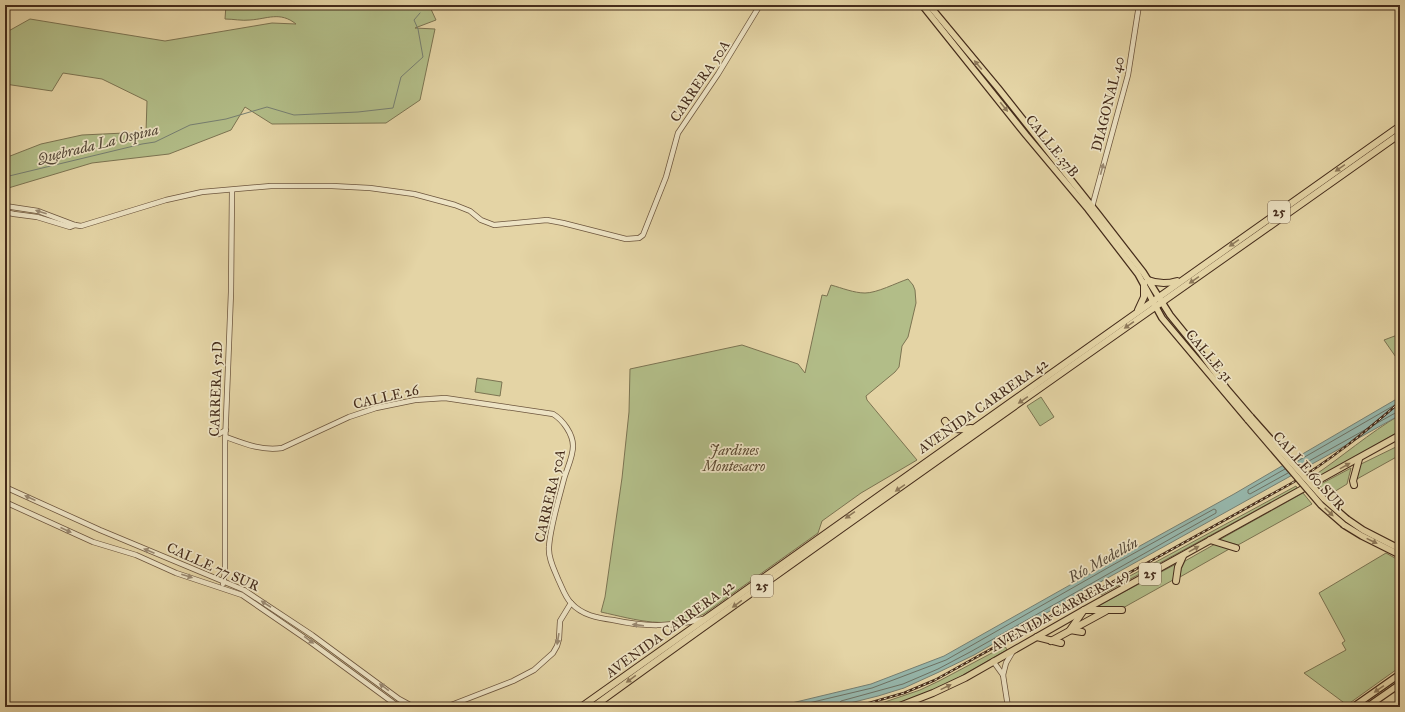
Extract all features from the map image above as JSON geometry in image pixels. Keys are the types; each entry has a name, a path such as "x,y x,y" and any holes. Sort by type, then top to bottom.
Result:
{"highway":[{"name":"AVENIDA CARRERA 42","path":"581,707 1136,312 1157,302 1186,277 1400,126"},
{"name":"AVENIDA CARRERA 42","path":"593,707 1071,367 1157,302 1271,226 1400,134"},
{"path":"1271,226 1289,204"},
{"path":"1136,312 1144,297 1146,281 1163,284 1171,283 1186,277"},
{"path":"1071,367 1088,346"},
{"path":"945,420 952,428 960,430 973,428"},
{"path":"934,441 952,428"},
{"name":"AVENIDA CARRERA 49","path":"897,707 933,694 1399,436"},
{"path":"1354,485 1353,481 1359,458"},
{"path":"1210,540 1236,548"},
{"path":"1176,581 1178,567 1183,555"},
{"path":"780,565 802,558"},
{"path":"1070,630 1084,610 1122,610"},
{"path":"1051,641 1106,610"},
{"path":"1070,630 1082,632"},
{"path":"1037,637 1061,643"},
{"path":"656,661 667,645"}],"main road":[{"name":"CALLE 37B","path":"922,5 1146,281"},
{"name":"CALLE 37B","path":"929,5 998,88 1092,207 1146,281 1157,302"},
{"name":"CALLE 31","path":"1157,302 1200,352 1249,418"},
{"name":"CALLE 60 SUR","path":"1249,418 1324,499 1347,519 1363,530 1400,549"},
{"name":"CALLE 60 SUR","path":"1249,418 1321,505 1344,525 1400,555"},
{"path":"1353,707 1400,674"},
{"path":"1367,707 1400,684"}],"street":[{"name":"CARRERA 50A","path":"232,190 271,186 332,186 399,192 455,205 470,212 481,220 494,225 547,220 626,239 639,238 643,235 659,197 678,133 715,80 760,5"},
{"name":"DIAGONAL 40","path":"1092,207 1128,75 1139,5"},
{"path":"6,207 38,211 75,225 85,226 166,200 202,192 232,190"},
{"name":"CARRERA 52D","path":"222,587 226,569 225,444 231,292 232,190"},
{"path":"5,212 37,217 70,227 75,225"},
{"name":"CALLE 26","path":"226,437 263,449 272,450 282,448 349,417 367,411 415,400 445,398 542,411 558,417"},
{"name":"CARRERA 50A","path":"558,417 571,436 573,444 549,549 555,572 566,596 571,603 588,615 633,624 668,626 705,619"},
{"path":"219,434 226,430"},
{"path":"225,444 233,439"},
{"name":"CALLE 77 SUR","path":"5,486 114,536 244,590 400,698 418,707"},
{"name":"CALLE 77 SUR","path":"5,502 93,542 136,555 176,572 242,595 275,616 400,707"},
{"path":"446,707 513,681 534,670 553,653 557,646 560,621 571,603"},
{"path":"1008,707 1003,675 1006,663 1014,650"},
{"path":"993,661 1003,675"},
{"path":"410,707 418,707"}],"green space":[{"path":"226,5 424,5 430,7 436,20 415,28 435,29 420,100 386,123 272,124 245,107 231,130 169,154 92,163 5,189 5,158 41,144 82,135 146,132 147,101 102,79 63,73 52,91 5,84 5,33 30,19 165,41 272,23 296,24 290,20 279,17 247,20 225,19"},
{"name":"Jardines Montesacro","path":"908,279 915,290 916,303 908,337 902,346 899,367 866,396 867,400 917,460 861,493 822,521 818,533 704,614 678,622 665,623 640,620 601,612 605,597 622,478 629,412 630,369 742,345 798,364 805,373 822,295 827,296 831,285 861,293 870,293"},
{"path":"1400,334 1400,363 1384,340"},
{"path":"477,378 502,382 500,396 475,392"},
{"path":"1041,397 1054,417 1040,426 1027,406"},
{"path":"1400,415 1400,431 1315,480 1312,477 1377,429"},
{"path":"1400,445 1400,455 1357,479 1359,465"},
{"path":"1351,468 1347,484 1329,495 1319,485"},
{"path":"1296,486 1297,488 1101,595 1100,593 1117,583"},
{"path":"1303,493 1312,504 1238,545 1219,540"},
{"path":"1215,544 1231,548 1180,577 1181,569 1185,561"},
{"path":"1386,553 1400,561 1400,667 1347,705 1304,673 1346,650 1342,643 1345,641 1319,593"},
{"path":"1176,564 1173,580 1121,609 1094,608"},
{"path":"1005,646 1007,650 941,687 905,701 870,707 920,690"}],"water":[{"path":"1400,397 1400,415 1095,585 974,655 904,688 878,696 834,707 775,707 871,684 944,656 1234,494"}],"waterway":[{"name":"Quebrada La Ospina","path":"5,177 155,142 190,125 226,119 267,107 294,115 358,112 393,108 401,77 423,57 418,29 414,20 420,13"}],"railway":[{"path":"855,707 904,693 935,680 1292,483 1348,445 1400,402"}],"water label":[{"name":"Río Medellín","path":"1103,560"}]}
